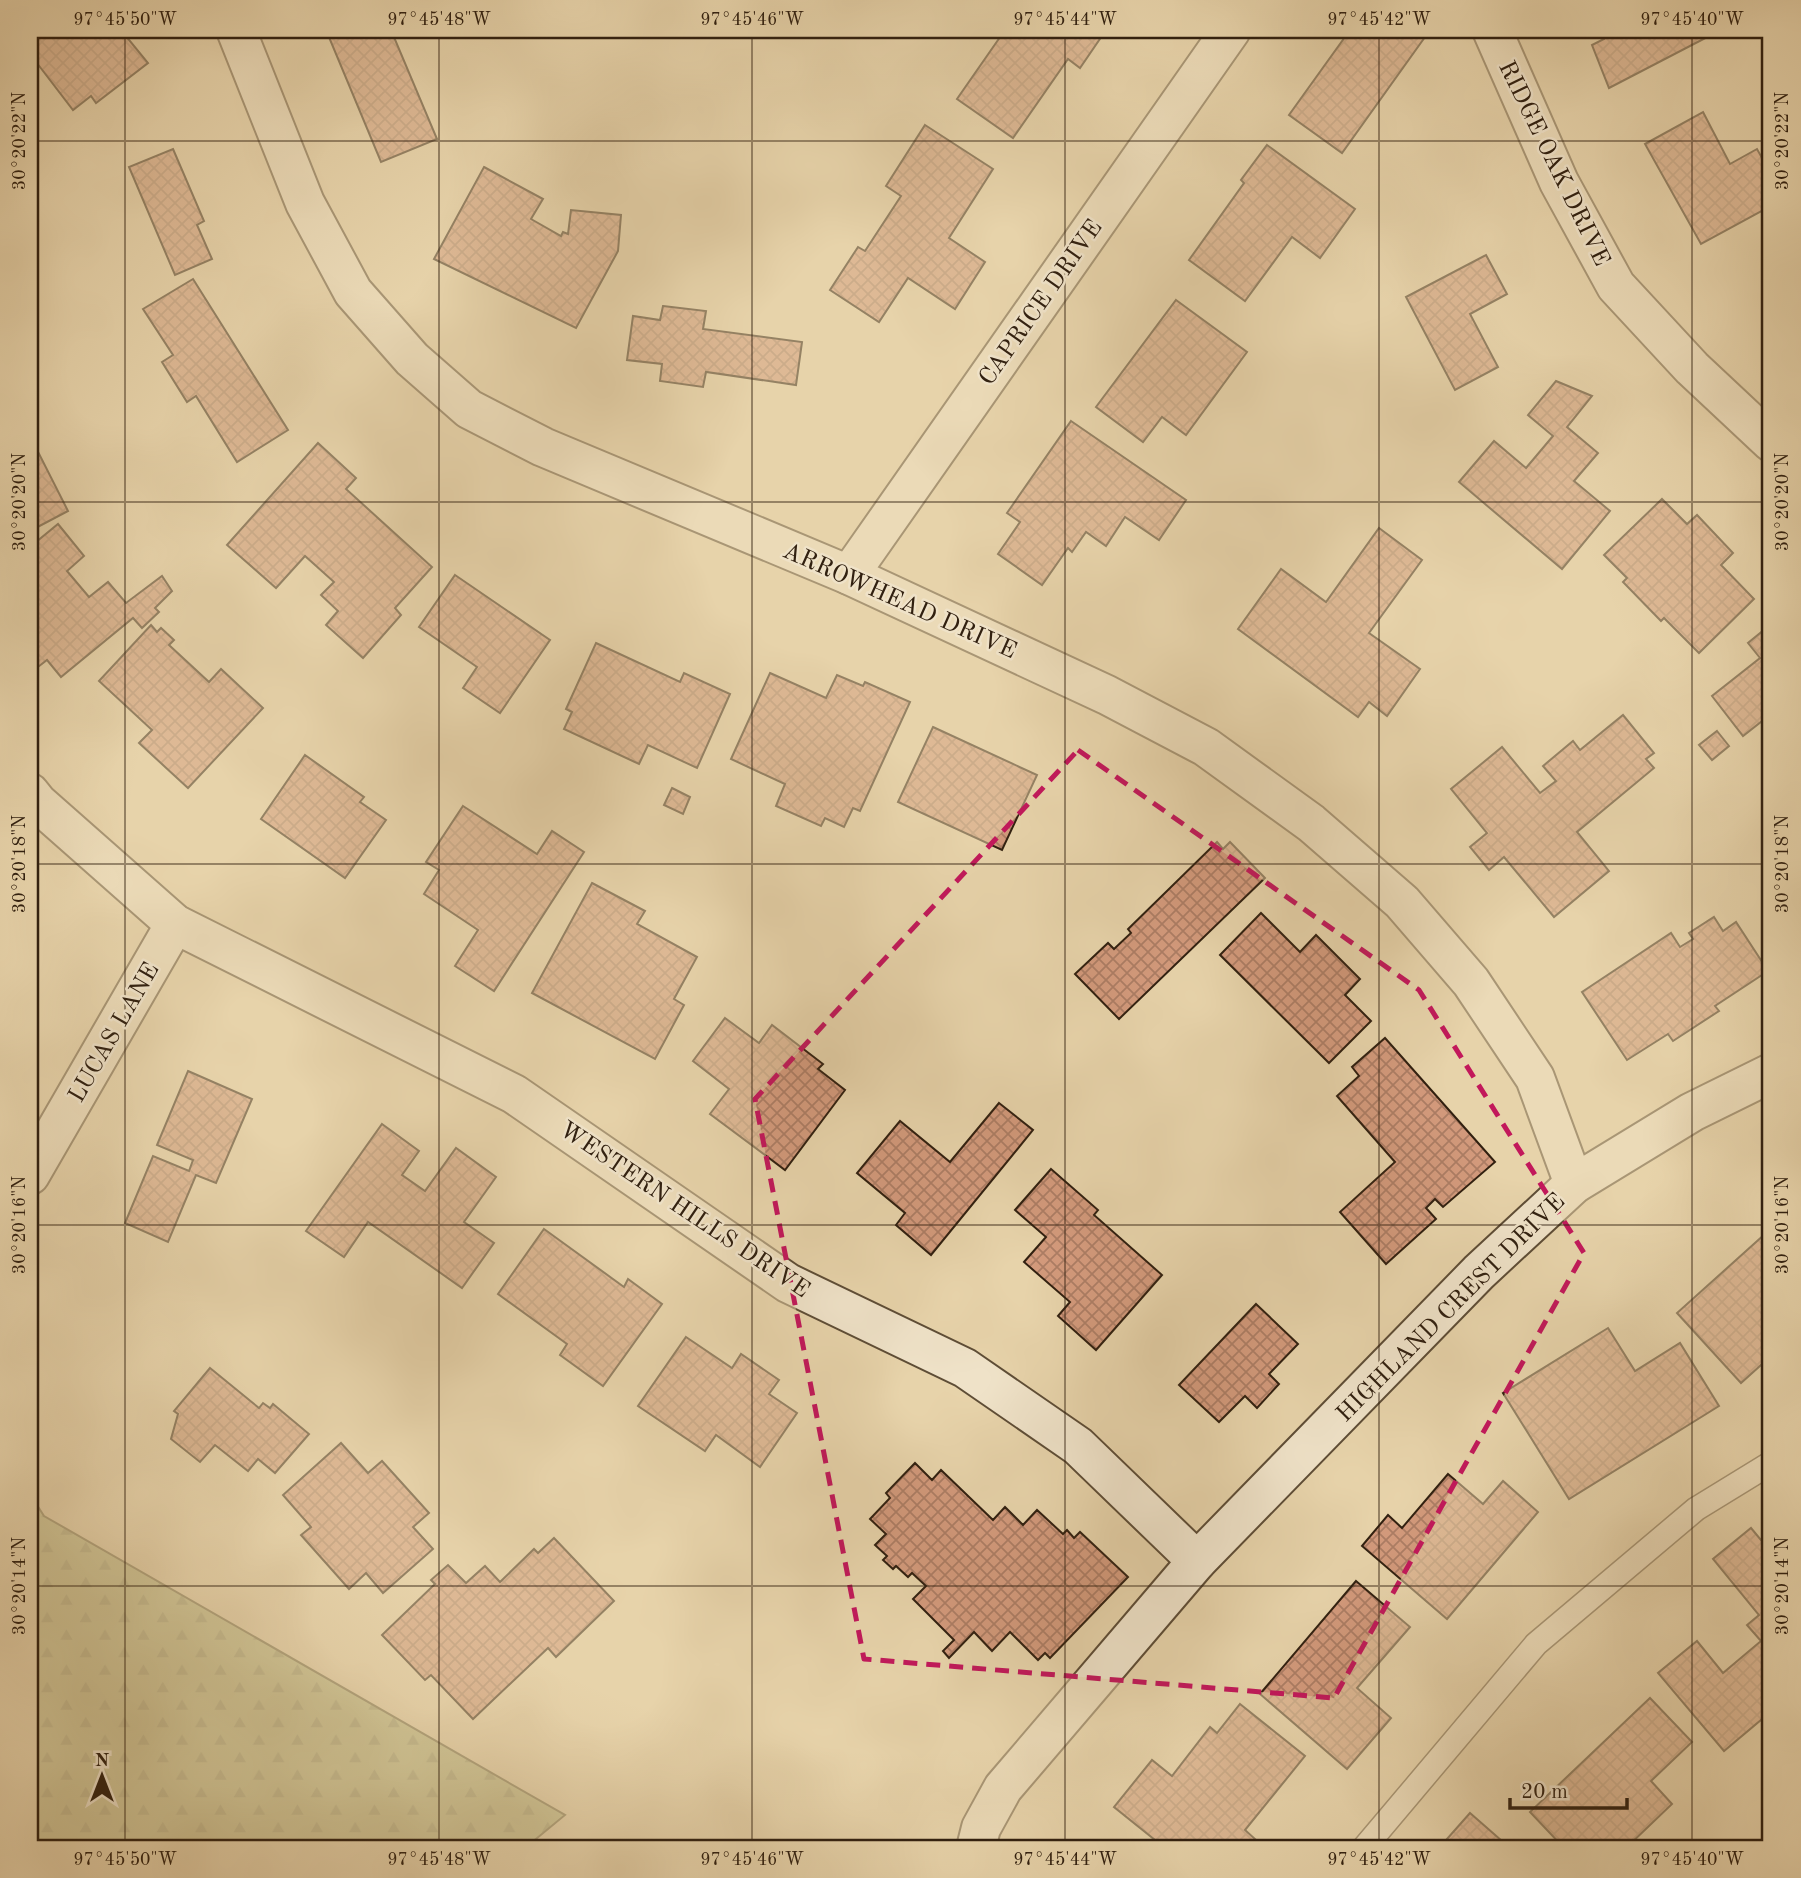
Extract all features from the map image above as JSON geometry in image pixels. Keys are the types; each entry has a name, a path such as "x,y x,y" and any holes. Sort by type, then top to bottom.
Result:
{"street":[{"name":"ARROWHEAD DRIVE","path":"236,30 304,202 353,292 412,359 469,409 543,447 849,575 1107,695 1206,747 1311,823 1402,902 1471,982 1535,1079 1574,1184"},
{"name":"CAPRICE DRIVE","path":"849,575 1231,30"},
{"name":"RIDGE OAK DRIVE","path":"1492,30 1559,182 1616,286 1692,368 1771,442"},
{"name":"WESTERN HILLS DRIVE","path":"30,793 175,924 514,1094 788,1283 964,1368 1078,1446 1198,1561"},
{"name":"LUCAS LANE","path":"30,1175 175,924"},
{"name":"HIGHLAND CREST DRIVE","path":"1198,1561 1479,1272 1574,1184 1692,1112 1771,1073"},
{"path":"976,1848 981,1828 1003,1788 1198,1561"}],"lane":[{"path":"1364,1848 1536,1644 1696,1509 1771,1464"}],"highlighted area":[{"path":"1078,750 1419,990 1584,1253 1334,1698 864,1659 755,1099"}],"green space":[{"path":"30,1494 44,1516 565,1815 525,1848 30,1848"}],"building":[{"path":"42,30 121,30 148,63 96,103 91,96 73,110 30,54 30,44 45,33"},
{"path":"326,30 391,30 437,139 381,162"},
{"path":"1005,30 1106,30 1080,68 1068,59 1013,138 957,99"},
{"path":"1350,30 1430,30 1342,153 1289,115"},
{"path":"1601,30 1717,32 1609,88 1592,45 1604,39"},
{"path":"1703,112 1730,164 1757,149 1771,174 1771,206 1701,244 1645,144"},
{"path":"925,125 993,169 949,238 985,262 955,309 908,278 879,322 830,290 858,247 865,251 901,196 886,186"},
{"path":"1267,145 1355,209 1320,258 1292,237 1245,301 1189,260 1244,183 1241,180"},
{"path":"173,149 204,221 197,225 212,259 175,275 129,167"},
{"path":"484,167 543,199 531,219 561,236 563,232 568,234 571,210 621,215 618,251 576,328 434,259"},
{"path":"1486,255 1507,294 1470,314 1498,367 1455,390 1406,297"},
{"path":"193,279 288,430 237,462 196,396 187,402 162,362 173,355 143,309"},
{"path":"1176,300 1247,352 1186,435 1162,417 1143,442 1096,407"},
{"path":"663,306 706,311 703,329 802,342 796,385 706,372 703,387 660,381 662,364 627,360 633,316 660,320"},
{"path":"1556,381 1592,396 1567,427 1598,453 1574,481 1610,511 1562,569 1459,482 1494,441 1526,468 1553,436 1528,415"},
{"path":"1071,421 1186,500 1159,540 1125,517 1106,546 1086,532 1072,552 1068,548 1042,585 998,554 1020,522 1007,513"},
{"path":"30,436 68,511 30,531"},
{"path":"318,443 356,478 346,489 432,567 395,608 401,615 363,658 326,625 338,611 321,595 334,582 305,556 276,588 227,545"},
{"path":"1662,499 1687,524 1697,515 1733,553 1721,565 1754,599 1699,653 1664,618 1661,621 1623,582 1627,578 1604,555"},
{"path":"58,524 84,556 67,571 89,597 108,582 126,603 162,576 172,591 155,608 159,612 142,628 133,618 61,677 47,660 38,667 30,658 30,547"},
{"path":"1379,528 1422,560 1369,633 1420,669 1387,716 1369,702 1358,717 1238,629 1281,569 1326,602"},
{"path":"455,575 550,640 500,713 463,688 477,667 419,627"},
{"path":"1771,624 1771,714 1743,736 1712,696 1760,658 1748,643"},
{"path":"151,625 157,632 161,628 174,640 169,645 209,682 221,669 263,708 188,788 139,743 152,730 99,681"},
{"path":"596,643 680,682 684,673 730,694 697,768 648,745 639,764 564,729 572,712 566,709"},
{"path":"770,673 826,698 837,675 863,686 865,682 910,702 860,811 853,808 844,827 825,818 821,826 776,806 785,784 731,759"},
{"path":"1623,715 1654,753 1646,759 1654,768 1577,832 1609,871 1554,917 1504,857 1489,870 1470,847 1487,833 1451,789 1502,747 1540,793 1556,781 1543,766 1573,741 1580,750"},
{"path":"933,727 1037,775 1002,850 898,802"},
{"path":"1717,731 1729,746 1712,760 1699,745"},
{"path":"305,755 364,797 360,802 386,820 345,878 261,819"},
{"path":"672,788 690,797 683,814 664,805"},
{"path":"463,806 537,854 552,831 584,852 494,991 455,966 478,930 424,894 439,870 426,862"},
{"path":"1217,842 1223,849 1230,842 1265,878 1119,1019 1075,974 1108,943 1114,949 1131,933 1128,929"},
{"path":"592,883 645,911 637,924 697,957 674,999 684,1005 655,1059 532,993"},
{"path":"1261,913 1300,952 1316,935 1360,979 1345,995 1371,1021 1329,1063 1220,955"},
{"path":"1714,917 1723,931 1736,922 1768,971 1715,1006 1719,1011 1673,1041 1668,1034 1627,1060 1582,992 1671,933 1680,947 1693,939 1689,933"},
{"path":"725,1018 759,1043 772,1025 823,1064 818,1069 845,1090 785,1170 710,1114 729,1089 693,1061"},
{"path":"1385,1038 1495,1162 1443,1207 1435,1199 1426,1208 1436,1219 1386,1264 1340,1212 1395,1162 1337,1096 1359,1076 1352,1067"},
{"path":"188,1071 252,1099 216,1183 196,1175 168,1242 125,1223 153,1156 189,1171 193,1160 157,1145"},
{"path":"999,1103 1033,1130 931,1255 896,1225 905,1213 857,1173 900,1121 950,1162"},
{"path":"382,1124 419,1151 402,1175 425,1191 456,1148 496,1177 464,1222 494,1243 462,1288 368,1222 344,1257 306,1231"},
{"path":"1051,1169 1098,1210 1094,1215 1162,1275 1096,1350 1058,1316 1070,1302 1024,1262 1046,1237 1015,1210"},
{"path":"544,1229 624,1287 628,1279 662,1304 603,1386 560,1355 567,1344 498,1294"},
{"path":"1765,1234 1771,1241 1771,1333 1768,1337 1771,1341 1771,1356 1741,1383 1677,1313"},
{"path":"1256,1304 1298,1344 1269,1374 1279,1384 1257,1408 1245,1396 1219,1422 1179,1385"},
{"path":"1608,1328 1635,1371 1680,1343 1719,1406 1569,1499 1503,1393"},
{"path":"686,1337 732,1368 741,1354 779,1380 769,1394 797,1413 760,1467 716,1435 705,1451 638,1406"},
{"path":"210,1368 259,1408 263,1403 270,1408 273,1404 309,1434 275,1473 258,1459 248,1471 215,1445 200,1462 171,1439 178,1414 174,1411"},
{"path":"341,1443 368,1473 382,1461 429,1513 413,1527 433,1549 383,1593 366,1573 349,1589 301,1535 311,1527 283,1495"},
{"path":"915,1463 932,1480 941,1470 993,1520 1005,1507 1023,1525 1037,1510 1063,1534 1067,1530 1074,1538 1080,1532 1128,1577 1050,1658 1045,1653 1038,1660 1010,1632 992,1651 974,1632 949,1658 943,1651 954,1640 913,1599 926,1586 912,1573 908,1577 896,1566 893,1569 883,1560 887,1556 875,1545 886,1534 870,1519 890,1498 886,1493"},
{"path":"1448,1474 1483,1504 1503,1481 1538,1512 1447,1619 1362,1546 1388,1515 1402,1528"},
{"path":"1751,1528 1771,1552 1771,1732 1761,1720 1724,1751 1658,1673 1697,1641 1723,1673 1761,1641 1747,1625 1759,1615 1713,1559"},
{"path":"554,1538 614,1601 556,1657 548,1648 473,1719 431,1675 425,1680 382,1635 435,1584 431,1580 448,1565 466,1583 485,1566 500,1582 534,1549 538,1553"},
{"path":"1356,1581 1410,1627 1357,1688 1391,1718 1347,1769 1260,1694"},
{"path":"1650,1698 1692,1742 1651,1781 1672,1804 1626,1848 1564,1848 1530,1812"},
{"path":"1240,1704 1305,1756 1245,1830 1255,1839 1247,1848 1165,1848 1114,1807 1152,1760 1172,1776 1210,1727 1217,1733"},
{"path":"1470,1813 1510,1848 1439,1848"}]}
